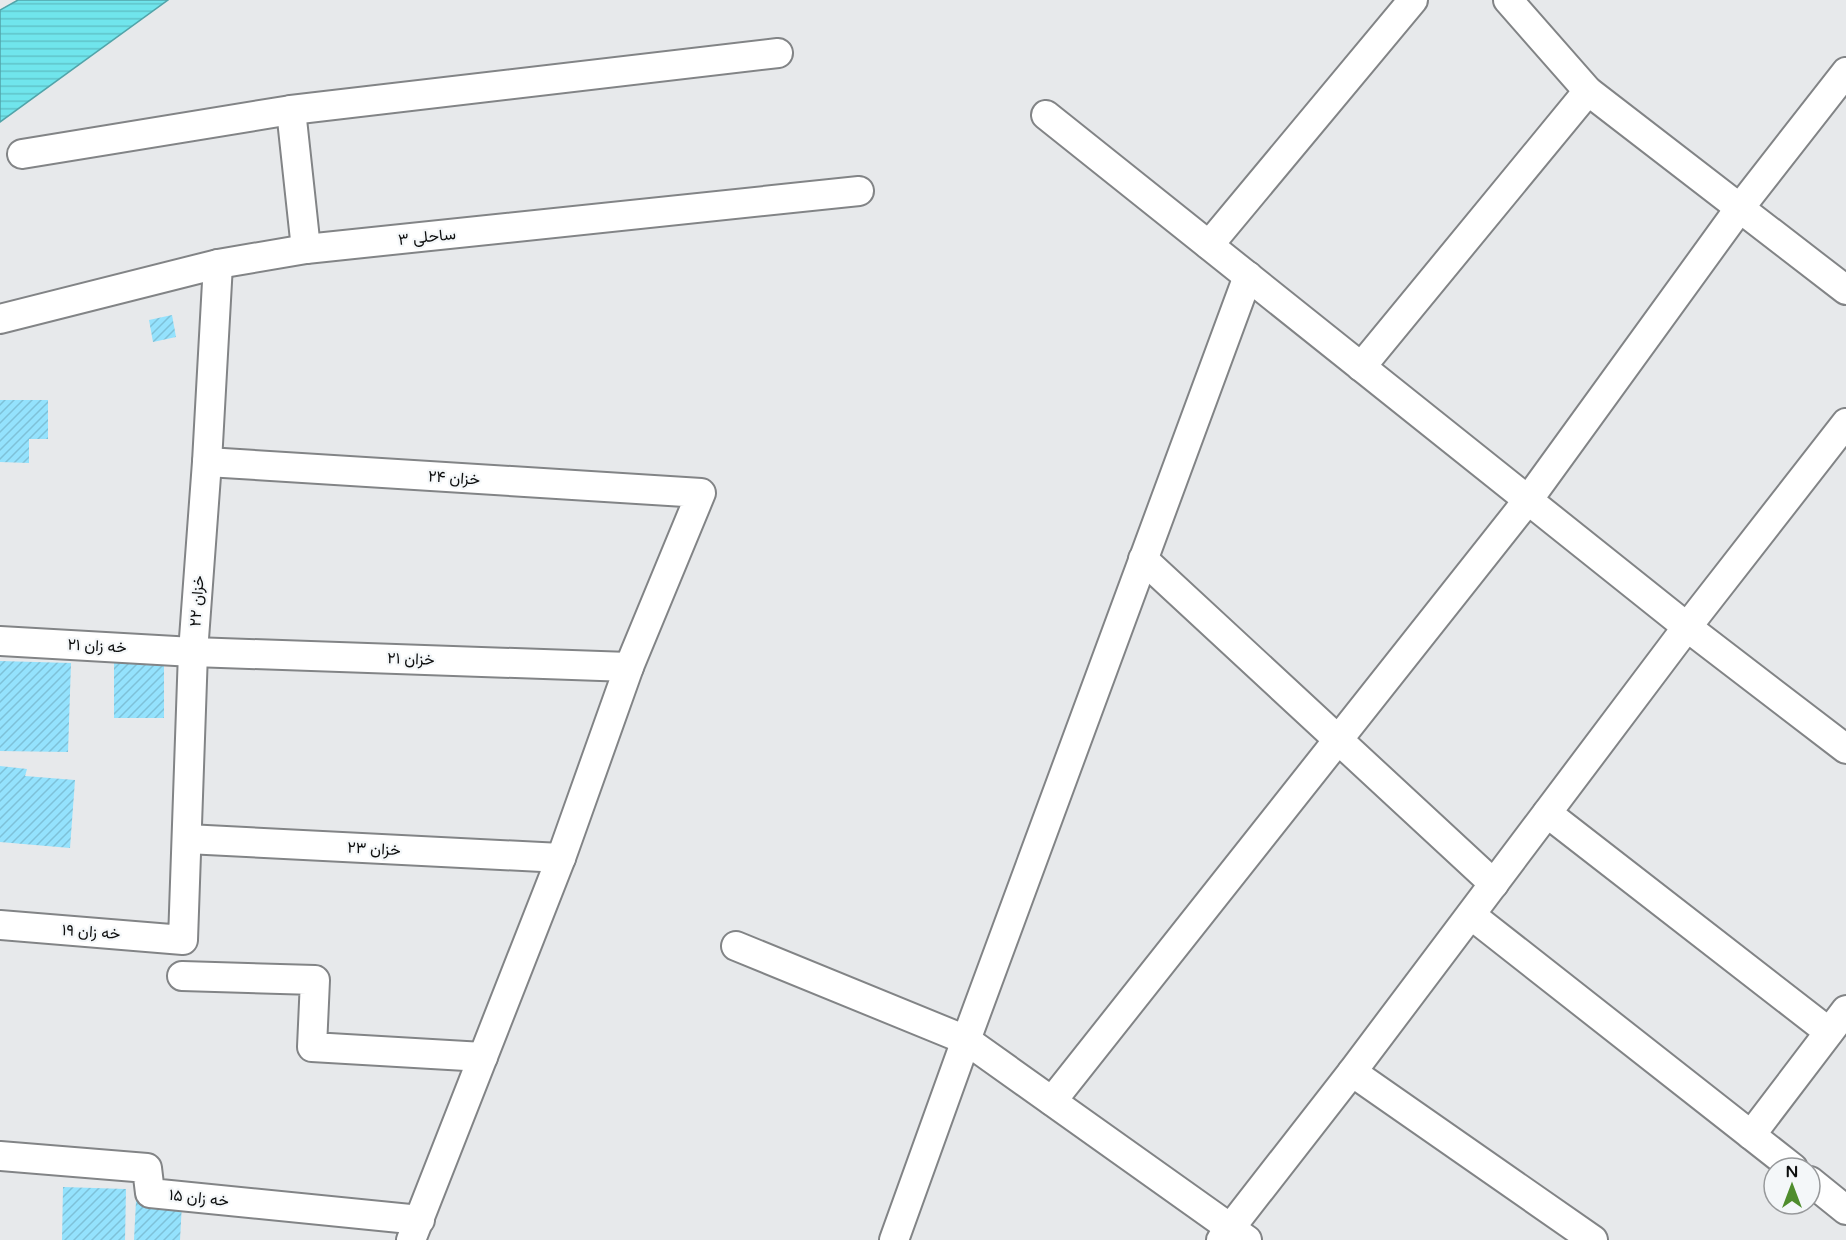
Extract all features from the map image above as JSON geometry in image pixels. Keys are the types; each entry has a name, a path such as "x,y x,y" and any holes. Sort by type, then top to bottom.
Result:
{"street":[{"path":"1209,245 1413,0"},
{"path":"1508,0 1588,91 1846,290"},
{"path":"22,154 291,110 778,53"},
{"path":"1052,1101 1528,500 1739,209 1846,72"},
{"path":"1361,367 1588,91"},
{"path":"291,110 306,249"},
{"path":"1046,115 1686,627 1846,748"},
{"name":"ساحلی ۳","path":"0,319 218,264 306,249 859,191"},
{"name":"خزان ۲۲","path":"183,940 193,652 218,264"},
{"path":"894,1240 1248,276"},
{"path":"736,946 966,1040 1233,1236 1352,1072 1686,627 1846,423"},
{"name":"خزان ۲۴","path":"207,462 700,494 629,667"},
{"path":"1143,559 1494,884"},
{"name":"خه زان ۲۱","path":"0,641 193,652"},
{"name":"خزان ۲۱","path":"193,652 629,667"},
{"path":"415,1230 561,858 629,667"},
{"path":"1547,813 1829,1032"},
{"name":"خزان ۲۳","path":"186,839 561,858"},
{"path":"1471,915 1778,1156"},
{"name":"خه زان ۱۹","path":"0,925 183,940"},
{"path":"182,975 315,980 312,1047 483,1057"},
{"path":"1751,1135 1846,1010"},
{"path":"1352,1072 1593,1240"},
{"name":"خه زان ۱۵","path":"0,1156 147,1168 150,1193 415,1230"},
{"path":"1822,1191 1846,1210"}],"water":[{"path":"18,0 168,0 0,122 0,10"}],"building":[{"path":"172,315 176,337 153,342 149,320"},
{"path":"0,400 48,400 48,439 29,439 29,463 0,462"},
{"path":"0,661 71,663 68,752 0,751"},
{"path":"114,663 164,663 164,718 114,718"},
{"path":"0,766 27,769 25,776 75,780 70,848 0,842"},
{"path":"63,1187 126,1189 125,1240 62,1240"},
{"path":"136,1201 182,1203 180,1240 134,1240"}]}
